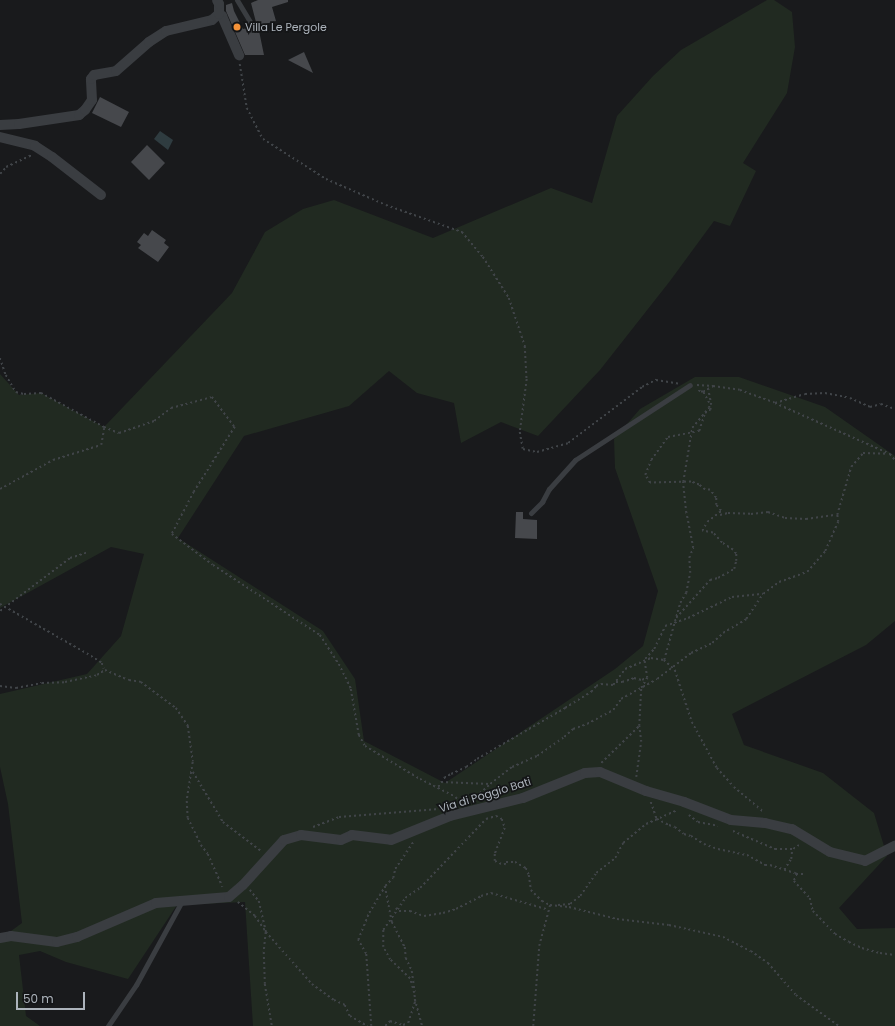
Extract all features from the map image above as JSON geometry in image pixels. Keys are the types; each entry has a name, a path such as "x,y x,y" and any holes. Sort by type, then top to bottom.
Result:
{"street":[{"path":"0,125 19,124 79,115 85,110 92,100 91,79 94,75 116,71 149,42 166,31 205,23 212,20 219,14 220,1"},
{"path":"219,14 222,16 238,55"},
{"path":"0,137 28,143 42,150 101,195"},
{"name":"Via di Poggio Bati","path":"229,897 243,885 284,840 301,835 341,840 352,835 391,840 450,816 523,798 585,773 600,772 683,805 731,820 765,823 792,829 830,852 865,861 895,846"},
{"path":"0,938 11,936 57,942 77,937 156,903 229,897"}],"lane":[{"path":"237,0 250,22"},
{"path":"531,513 542,502 549,490 575,460 690,385"},
{"path":"108,1026 136,985 182,901"}],"path":[{"path":"238,55 246,108 263,139 326,179 386,205 462,232 483,257 509,298 525,346 527,379 520,432 523,449 537,452 568,443 642,387 656,380 740,390 775,402 890,454 895,460"},
{"path":"0,174 6,167 28,156 40,153 42,150"},
{"path":"0,358 6,375 16,392 24,394 41,393 104,428 119,433 154,421 171,408 212,397 235,427 194,492 172,534 214,565 320,635 339,664 351,689 359,735 366,746 437,788 456,797 463,806 454,807"},
{"path":"664,660 680,603 686,593 690,573 689,558 693,548 686,513 683,482 691,432 695,423 709,408 710,403 703,392 713,386"},
{"path":"708,390 711,405 710,410 705,414 699,431 668,437 651,460 645,475 650,483 694,482 705,490 710,490 716,498 716,505 720,509 718,515"},
{"path":"775,402 795,398 801,395 825,393 850,398 870,407 881,404 895,409"},
{"path":"0,489 53,460 101,445 104,428"},
{"path":"471,802 476,795 485,790 490,784 512,767 537,756 573,729 587,724 613,710 621,699 657,679 691,653 712,643 723,633 746,619 763,594 778,582 807,572 825,551 838,522 837,515 851,467 863,453 890,454"},
{"path":"676,618 710,580 718,578 734,569 736,552 722,542 713,533 702,531 709,520 718,515 728,513 751,514 768,512 785,518 806,519 837,515"},
{"path":"0,611 70,558 88,552"},
{"path":"644,660 654,649 665,626 688,618 732,596 763,594"},
{"path":"0,604 91,656 102,663 105,670 129,680 140,682 176,708 188,726 194,762 187,800 188,818 229,897 241,904 255,916 266,932 312,984 334,1000 345,1005 350,1016 367,1026"},
{"path":"616,682 620,672 624,669 651,658 664,660 675,670 692,722 717,768 734,787 765,813 765,823"},
{"path":"644,660 647,678 641,688 639,726 641,748 636,774 657,819 675,827 684,834 691,836 704,844 718,849 747,855 765,865 770,865 796,874 804,874"},
{"path":"0,686 16,688 42,682 65,682 96,675 105,670"},
{"path":"437,788 441,782 451,774 466,767 591,692 596,686 601,684 613,685 616,682 622,682 634,678 642,680 647,678"},
{"path":"591,773 639,726"},
{"path":"193,772 223,822 249,844 269,857"},
{"path":"441,782 490,784"},
{"path":"550,905 570,904 588,887 596,873 615,858 623,843 646,824 683,805 698,822 719,826"},
{"path":"301,835 317,824 340,817 446,808"},
{"path":"414,992 410,979 390,960 383,947 383,930 396,908 405,898 420,888 486,819 496,816 502,819 505,828 495,854 495,861 504,865 506,862 512,862 526,868 534,894 550,905 569,907 617,919 669,925 723,937 751,951 768,963 796,995 839,1026"},
{"path":"371,1026 366,954 358,940 369,913 385,886 393,878 394,870 414,841 420,829"},
{"path":"732,830 775,850 792,849 807,839"},
{"path":"784,870 791,859 792,849"},
{"path":"796,874 794,881 810,898 813,911 835,934 862,948 895,955"},
{"path":"243,885 259,901 266,932 264,952 265,984 272,1026"},
{"path":"385,886 391,916 405,947 406,958 412,970 414,992 410,1020 408,1023 403,1025 388,1021 385,1026"},
{"path":"396,908 399,911 410,911 424,916 456,909 481,896 491,893 549,910"},
{"path":"532,1026 539,946 550,905"},
{"path":"414,997 422,1026"}],"shaded area":[{"path":"767,0 774,0 792,12 795,47 787,93 743,163 756,171 730,226 714,221 670,281 600,370 538,436 501,422 461,443 454,403 417,393 389,371 349,406 244,436 178,538 323,631 355,679 364,741 445,783 615,669 643,646 658,591 615,468 614,439 640,409 695,377 739,377 825,407 895,456 895,621 866,645 732,714 744,745 823,773 874,813 887,856 839,908 857,929 895,928 895,1026 253,1026 245,902 177,905 128,979 66,962 40,951 19,955 26,1016 40,1026 0,1026 0,939 22,923 8,804 0,767 0,694 87,674 121,636 144,554 111,547 0,608 0,374 19,395 41,393 104,427 232,293 265,232 303,209 334,200 433,238 551,188 592,203 617,116 653,76 681,50"},
{"path":"160,131 173,140 168,150 154,139"}],"building":[{"path":"258,0 288,0 288,2 272,7 276,21 258,26 264,55 245,55 226,11 226,5 232,3 234,11 243,29 257,26 251,3"},
{"path":"304,52 313,73 288,60"},
{"path":"100,97 129,112 121,127 92,113"},
{"path":"147,145 165,163 149,180 131,162"},
{"path":"152,230 166,240 164,243 169,247 158,262 138,248 141,245 137,242 144,233 148,236"},
{"path":"516,512 523,512 523,519 537,520 537,539 515,538"}],"place":[{"name":"Villa Le Pergole","path":"237,27"}]}
